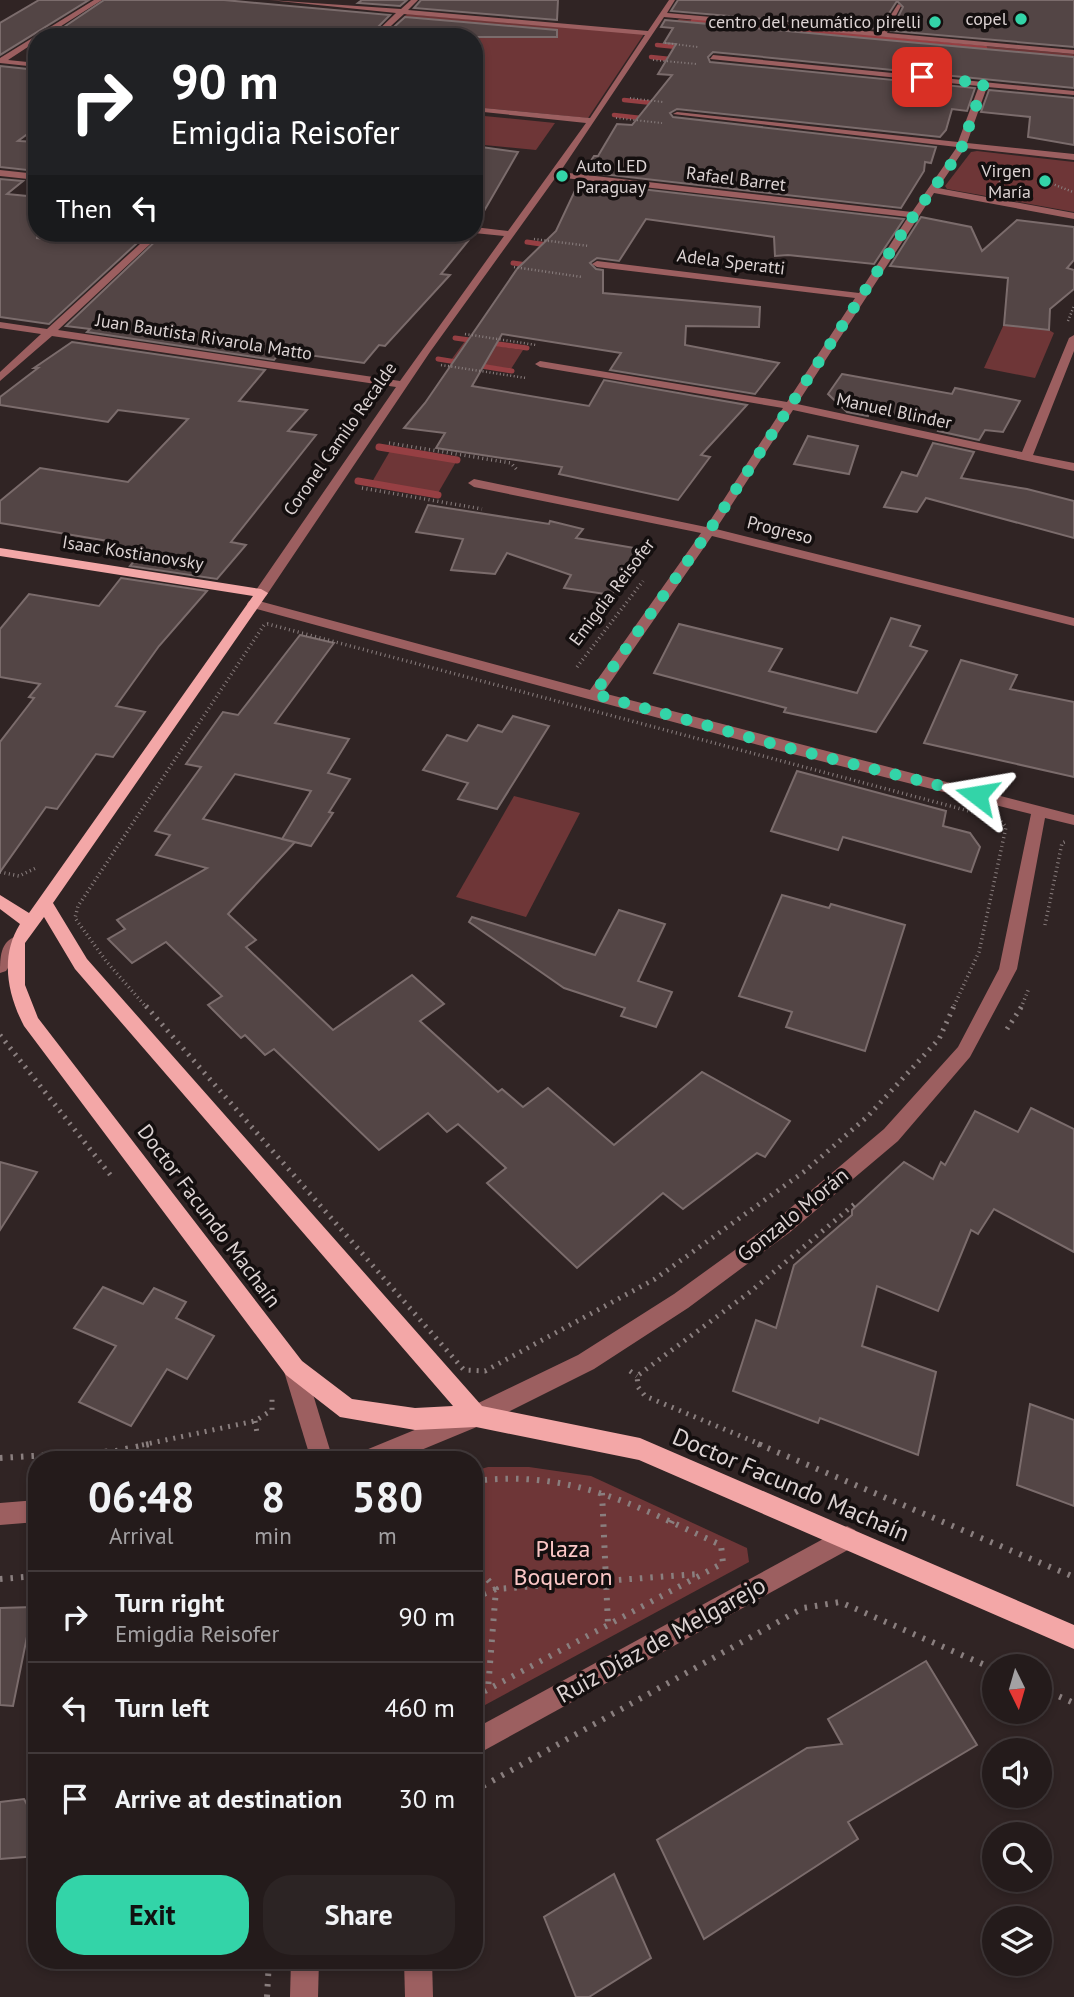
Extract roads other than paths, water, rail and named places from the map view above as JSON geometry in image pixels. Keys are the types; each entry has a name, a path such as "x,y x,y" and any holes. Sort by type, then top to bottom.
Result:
{"main road":[{"name":"Isaac Kostianovsky","path":"0,552 257,598"},
{"name":"Coronel Camilo Recalde","path":"44,903 257,598"},
{"path":"0,901 31,923"},
{"path":"17,943 44,903 81,964 476,1416"},
{"name":"Doctor Facundo Machaín","path":"17,943 16,985 30,1021 293,1368 348,1409 415,1419 476,1416 640,1449 1074,1637"}],"street":[{"path":"54,28 99,0"},
{"path":"272,0 649,33"},
{"path":"384,28 415,0"},
{"name":"Coronel Camilo Recalde","path":"257,598 403,385 592,121 672,0"},
{"path":"881,35 898,6"},
{"path":"662,15 1074,52"},
{"path":"0,61 28,44"},
{"path":"713,57 1074,93"},
{"path":"0,61 28,64"},
{"name":"Emigdia Reisofer","path":"594,694 709,531 962,145 984,83"},
{"path":"483,110 592,121"},
{"path":"677,114 1074,157"},
{"path":"0,173 28,176"},
{"name":"Rafael Barret","path":"555,174 914,215"},
{"path":"932,190 1074,216"},
{"path":"483,231 512,234"},
{"path":"0,379 147,242"},
{"name":"Adela Speratti","path":"597,264 861,296"},
{"name":"Juan Bautista Rivarola Matto","path":"0,325 403,385"},
{"path":"1026,457 1074,338"},
{"name":"Manuel Blinder","path":"540,364 789,406 1074,467"},
{"name":"Progreso","path":"474,483 709,531 1074,622"},
{"path":"257,598 777,745 1074,820"},
{"name":"Gonzalo Morán","path":"391,1451 476,1416 586,1362 681,1301 782,1227 891,1135 964,1052 1008,970 1039,811"},
{"path":"0,966 17,943"},
{"path":"293,1368 319,1451"},
{"path":"0,1514 28,1512"},
{"name":"Ruiz Díaz de Melgarejo","path":"483,1738 847,1538"},
{"path":"304,1997 305,1969"},
{"path":"418,1969 419,1997"}],"waterway":[{"path":"693,21 985,48"},
{"path":"657,45 687,48"},
{"path":"651,57 679,60"},
{"path":"624,100 662,104"},
{"path":"614,115 650,119"},
{"path":"527,242 554,246"},
{"path":"513,263 534,266"},
{"path":"455,338 527,348"},
{"path":"438,359 512,371"},
{"path":"379,447 457,460"},
{"path":"358,481 438,495"}],"place":[{"name":"copel","path":"1021,19"},
{"name":"centro del neumático pirelli","path":"935,22"},
{"name":"Auto LED Paraguay","path":"562,176"},
{"name":"Virgen María","path":"1045,181"}],"park label":[{"name":"Plaza Boqueron","path":"563,1563"}]}
